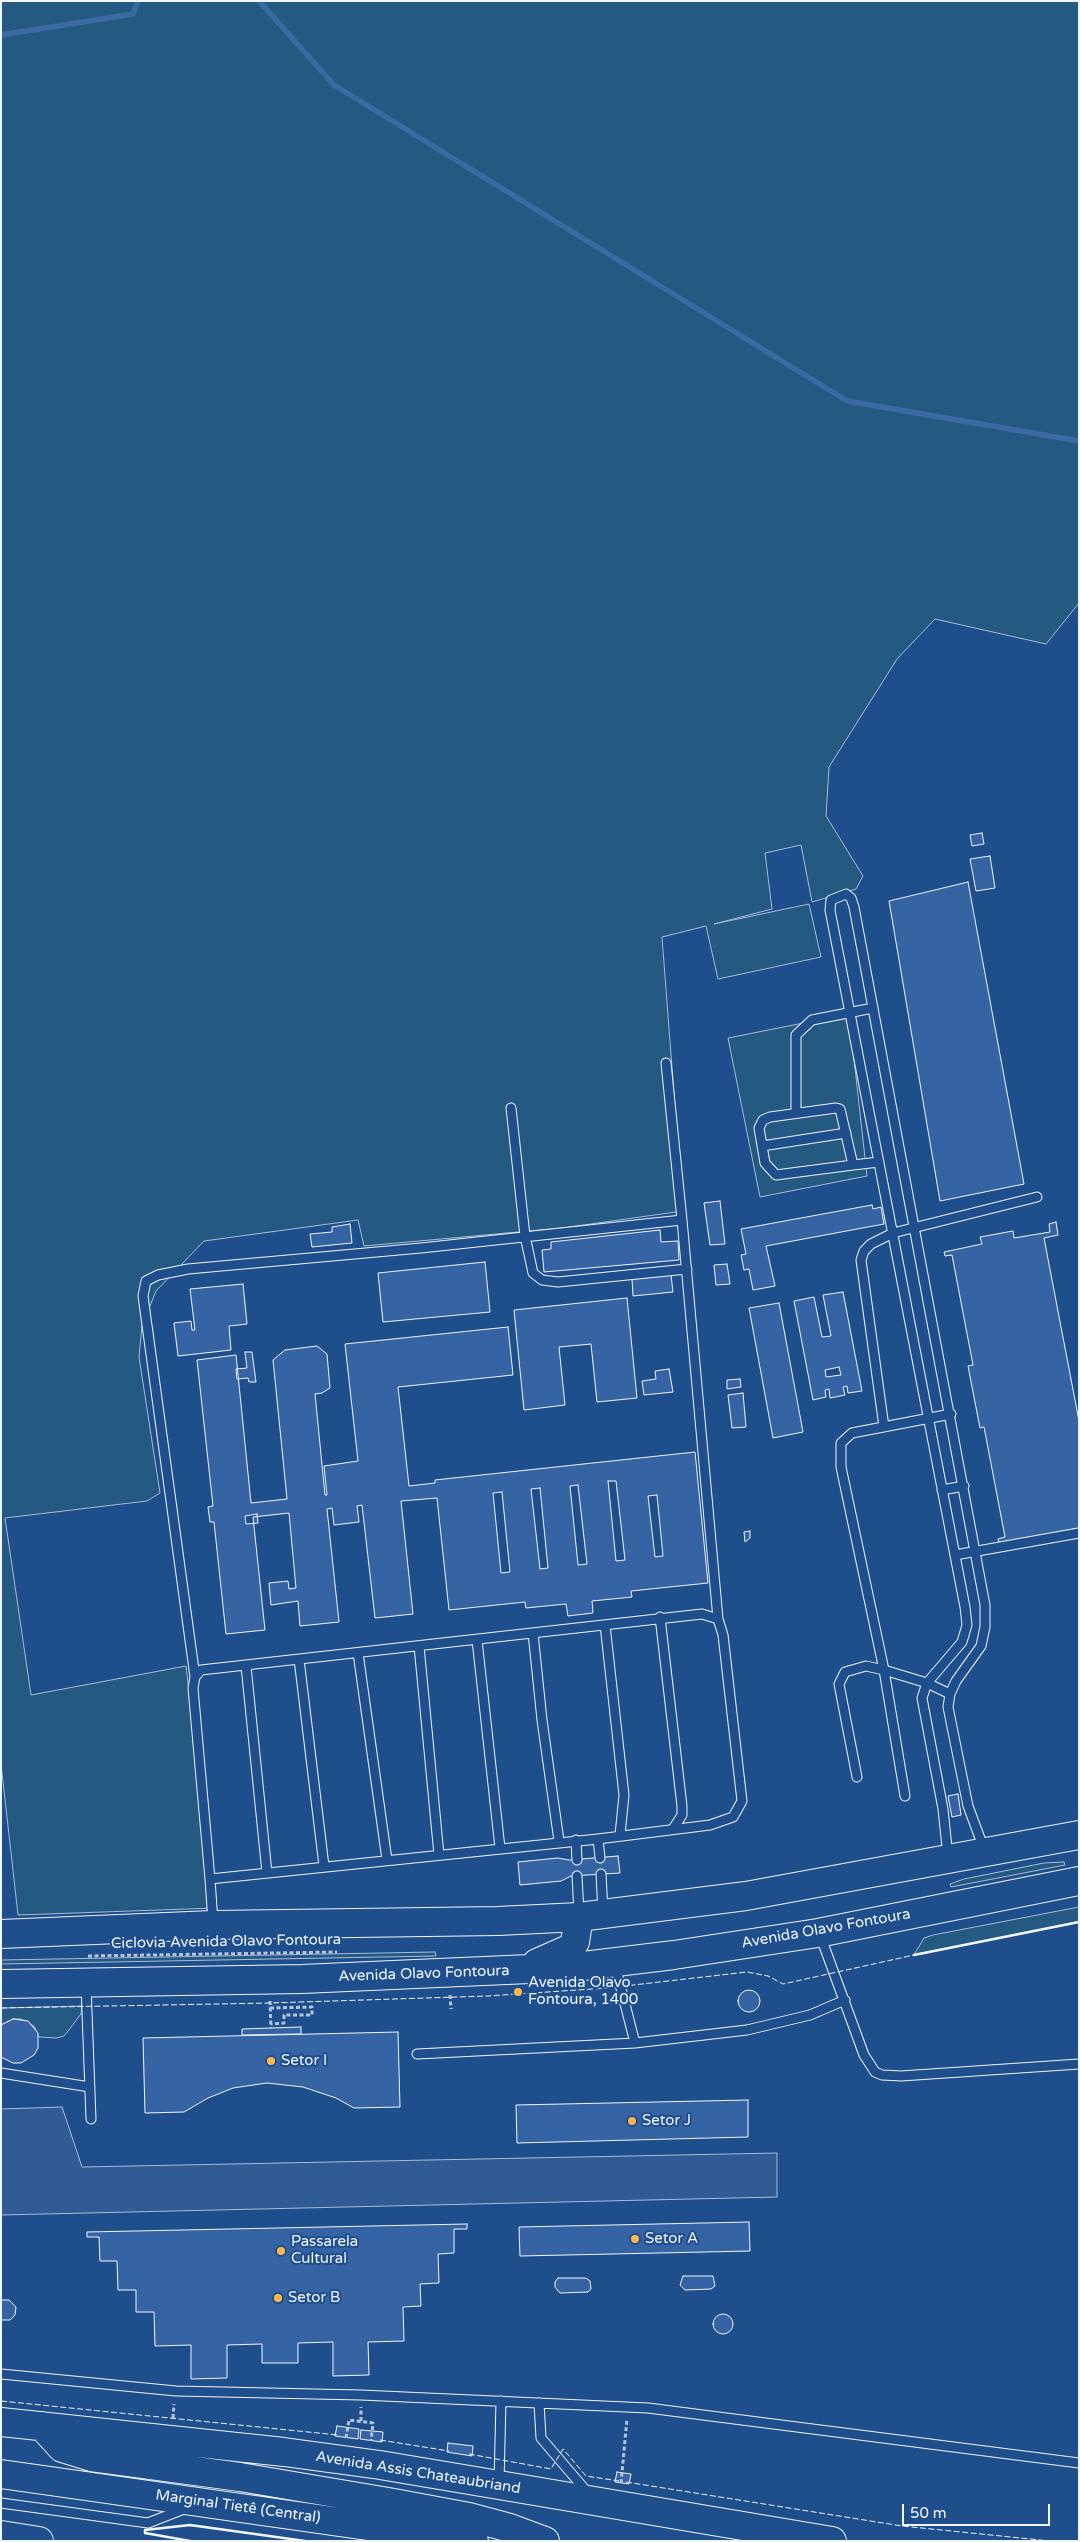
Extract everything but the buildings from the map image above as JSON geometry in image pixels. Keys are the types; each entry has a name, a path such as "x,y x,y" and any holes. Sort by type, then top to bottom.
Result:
{"main road":[{"path":"1,1934 213,1925 498,1921 591,1915 746,1896 1079,1835"},
{"name":"Avenida Olavo Fontoura","path":"1,1984 83,1969 302,1979 528,1970 615,1962 818,1933 1079,1881"},
{"path":"528,1970 535,1964 571,1948 577,1934 591,1915"},
{"name":"Avenida Assis Chateaubriand","path":"1,2422 284,2452 380,2465 832,2541"},
{"path":"42,2426 62,2448 91,2457 240,2477 470,2517 510,2528 545,2541"},
{"name":"Marginal Tietê (Central)","path":"1,2474 474,2541"},
{"path":"1,2535 39,2541"}],"lane":[{"path":"948,1860 942,1809 922,1698 927,1683 962,1642 967,1625 851,1011 830,910 832,900 846,894 851,898 854,907 986,1605 985,1627 981,1646 950,1694 948,1707 968,1806 985,1853"},
{"path":"796,1113 796,1034 812,1020 873,1008"},
{"path":"210,1880 559,1841 598,1839 710,1825 733,1817 742,1801 723,1635 718,1619 687,1269 666,1063"},
{"path":"511,1108 525,1236 533,1273 542,1280 558,1282 687,1269"},
{"path":"853,1165 840,1109 796,1113 763,1120 759,1128 765,1163 776,1175 879,1162"},
{"path":"762,1146 846,1133"},
{"path":"884,1427 862,1260 864,1251 871,1244 893,1233 915,1226 1037,1197"},
{"path":"213,1925 193,1688 195,1677 143,1296 146,1282 158,1275 188,1269 682,1220"},
{"path":"905,1796 884,1670 840,1456 841,1443 852,1433 951,1414"},
{"path":"942,1490 964,1486"},
{"path":"955,1555 1079,1533"},
{"path":"195,1677 201,1670 533,1634 660,1617 702,1614 718,1619"},
{"path":"660,1617 682,1806 682,1815 673,1829"},
{"path":"605,1625 624,1795 620,1835"},
{"path":"533,1634 542,1720 559,1841"},
{"path":"477,1640 500,1848"},
{"path":"419,1646 439,1854"},
{"path":"358,1653 386,1860"},
{"path":"300,1659 324,1866"},
{"path":"246,1666 267,1873"},
{"path":"857,1778 839,1684 844,1672 866,1666 927,1683 950,1694"},
{"path":"598,1839 600,1858"},
{"path":"576,1840 576,1860"},
{"path":"591,1915 601,1874"},
{"path":"577,1876 591,1915"},
{"path":"818,1933 868,2064 875,2072 882,2075 933,2075 1079,2064"},
{"path":"615,1962 635,2043"},
{"path":"83,1969 91,2119"},
{"path":"416,2054 635,2043 747,2030 810,2015 844,2000"},
{"path":"1,2073 90,2087"},
{"path":"1,2374 176,2392 362,2395 628,2407 1079,2463"},
{"path":"499,2485 501,2401"},
{"path":"539,2403 541,2438 595,2501"},
{"path":"1,2503 148,2523 203,2502"}],"path":[{"name":"Ciclovia Avenida Olavo Fontoura","path":"83,1969 346,1952"},
{"path":"270,2000 270,2008 271,2026 284,2024 284,2015 312,2015 312,2007 270,2008"},
{"path":"451,2001 451,2009"},
{"path":"620,2486 628,2407"},
{"path":"346,2441 349,2420 373,2423 370,2444"}],"shaded area":[{"path":"1,1 1079,1 1079,603 1046,644 935,619 897,659 829,767 826,816 863,876 856,889 812,902 801,845 765,853 772,909 714,924 809,904 821,957 718,979 706,926 662,937 683,1211 562,1228 364,1246 358,1220 204,1241 156,1291 142,1326 139,1357 160,1493 147,1501 5,1518 31,1695 186,1666 215,1908 18,1915 1,1764"},
{"path":"849,1014 867,1176 760,1197 728,1038"},
{"path":"1064,1862 1065,1865 951,1887 950,1884 964,1879 1044,1863"},
{"path":"1079,1907 1079,1922 914,1955 924,1938 933,1935"},
{"path":"435,1952 436,1956 1,1964 1,1960"},
{"path":"82,2006 81,2014 64,2036 56,2038 39,2037 34,2026 21,2019 13,2019 1,2025 1,2008"},
{"path":"62,2107 82,2167 777,2153 777,2197 1,2215 1,2109"}],"waterway":[{"path":"1,35 133,14 138,1"},
{"path":"259,1 334,85 847,401 1079,441"}],"fence":[{"path":"1,2008 270,2003 488,1996 607,1988 747,1972 768,1976 783,1984 914,1955"},
{"path":"1,2401 338,2435"},
{"path":"380,2440 449,2451"},
{"path":"469,2454 551,2469 563,2449 586,2476 619,2481"},
{"path":"626,2482 902,2526 1050,2541"}],"wall":[{"path":"914,1955 1079,1922"},
{"path":"190,2541 145,2533 145,2530 190,2525 305,2541"}],"place":[{"name":"Avenida Olavo Fontoura, 1400","path":"518,1992"},
{"name":"Setor I","path":"271,2061"},
{"name":"Setor J","path":"632,2121"},
{"name":"Setor A","path":"635,2239"},
{"name":"Passarela Cultural","path":"281,2251"},
{"name":"Setor B","path":"278,2298"}]}
